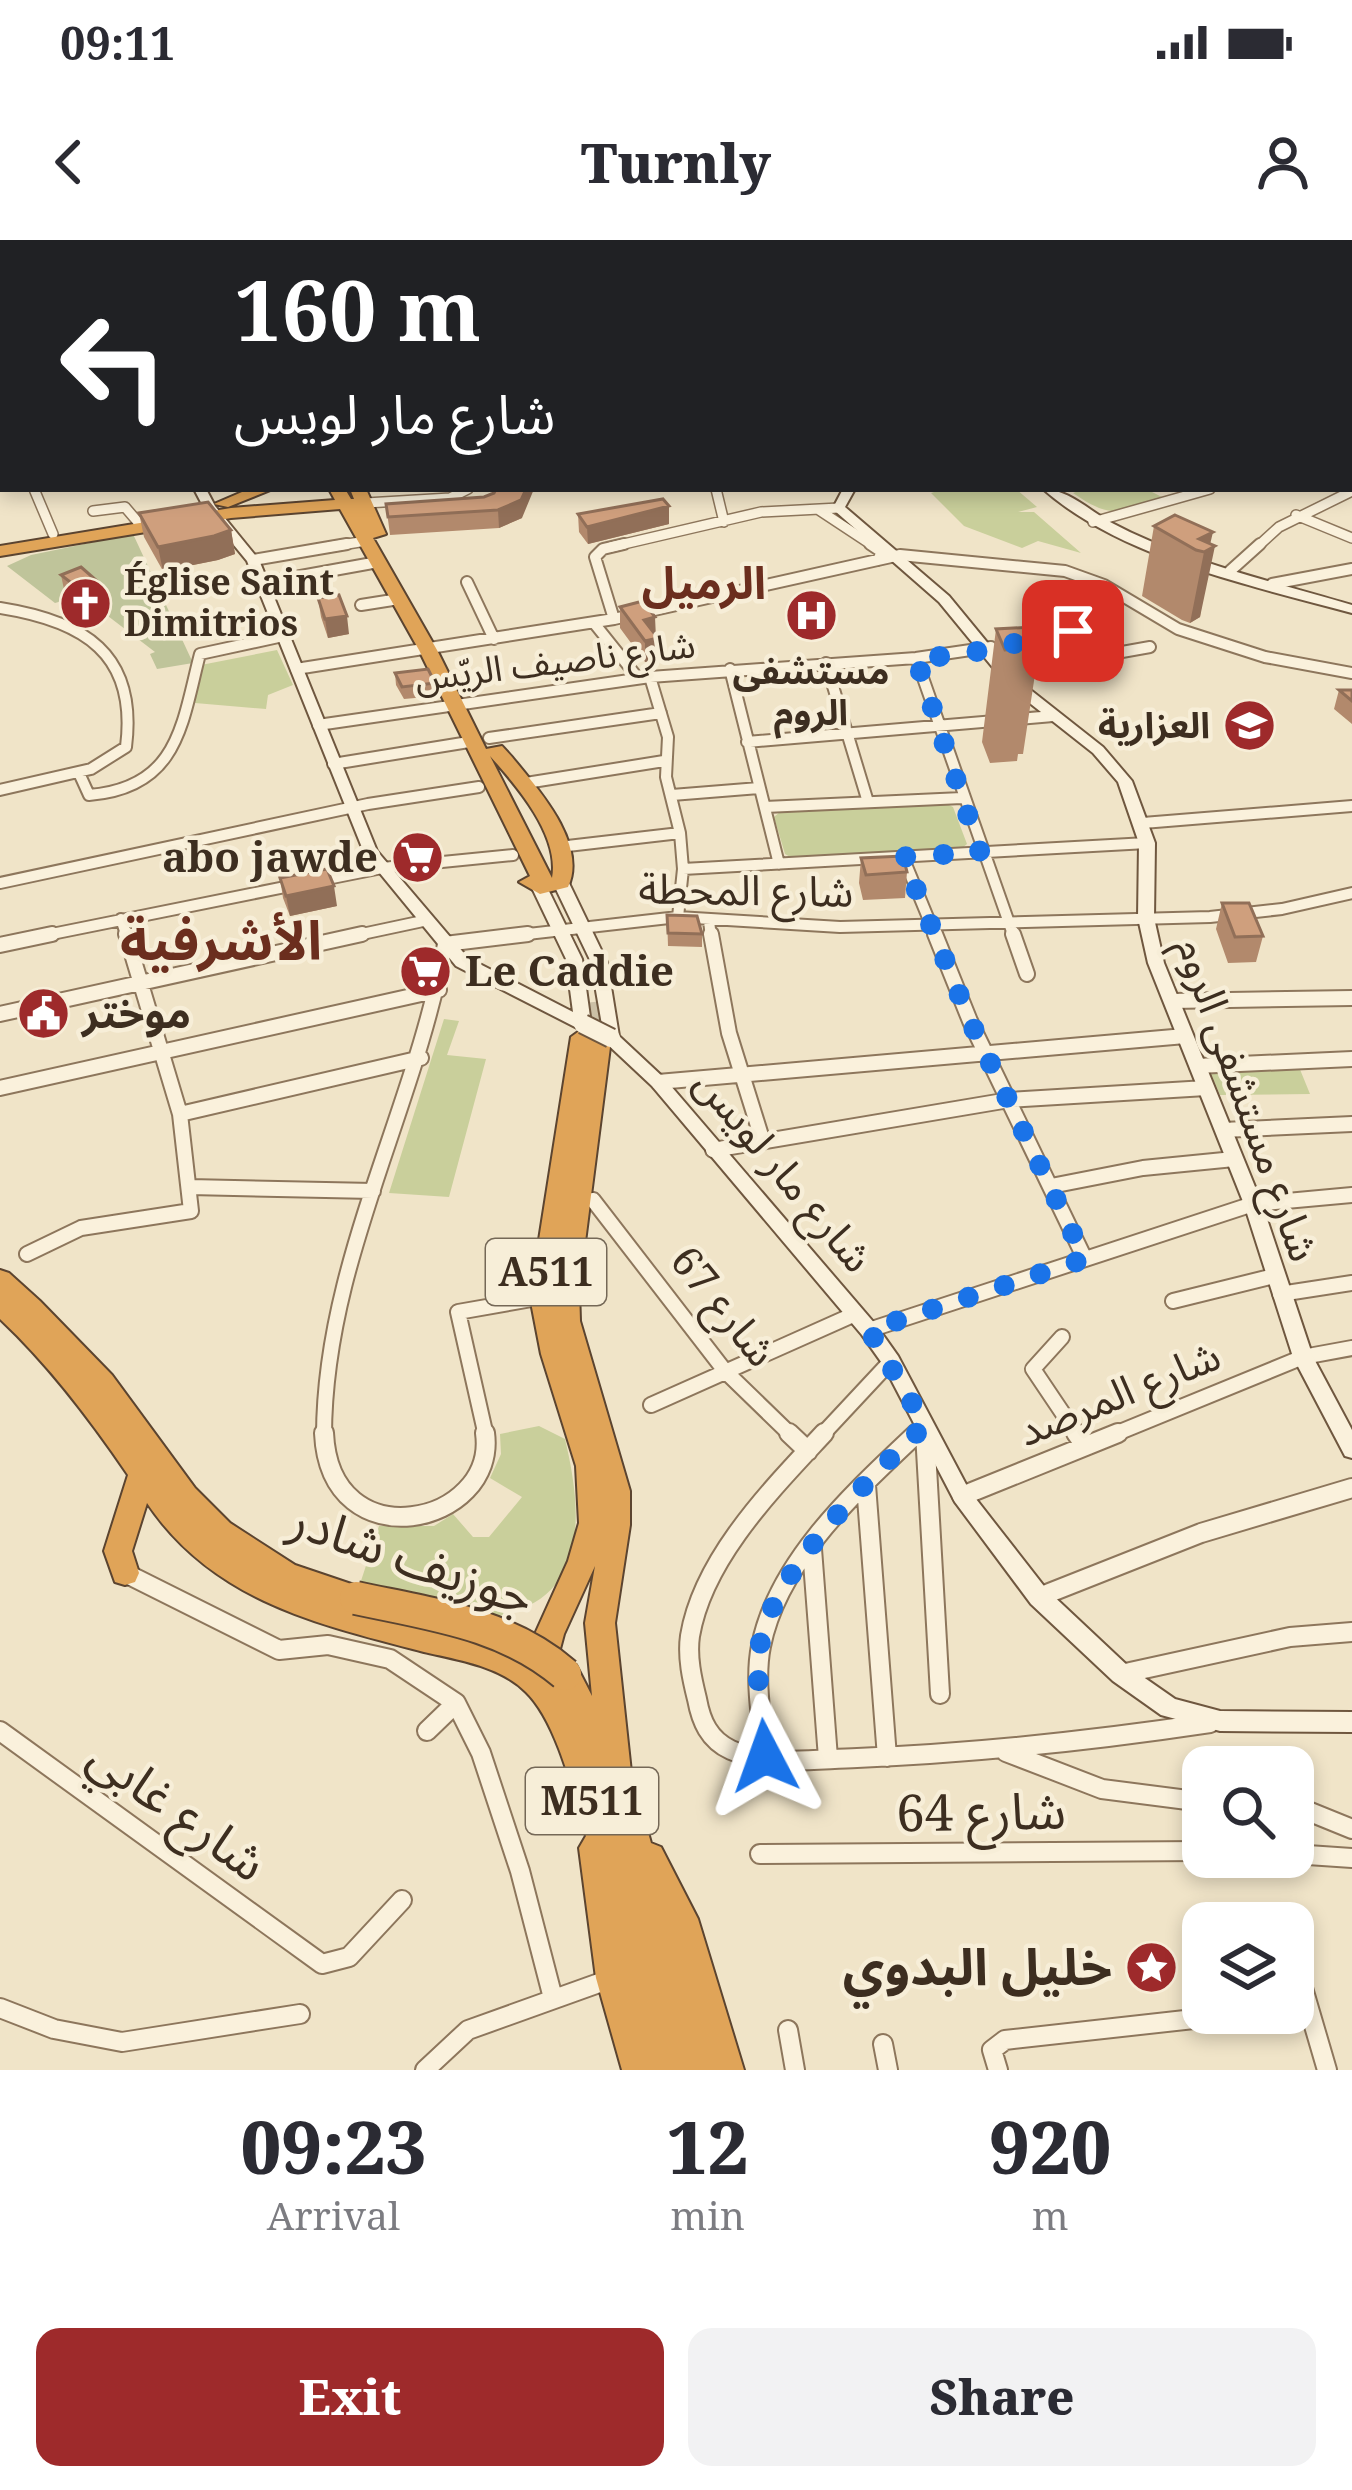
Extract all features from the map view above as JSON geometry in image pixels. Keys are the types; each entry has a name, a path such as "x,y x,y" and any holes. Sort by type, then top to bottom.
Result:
{"highway":[{"path":"47,539 137,520 219,514 260,492"},
{"path":"0,547 351,495 398,599 436,650"},
{"path":"387,502 380,510 375,548 436,650 550,882"},
{"path":"485,746 526,783 559,848 566,866 550,882 529,883 479,788 485,746"},
{"name":"A511","path":"547,1680 546,1641 586,1554 594,1503 587,1462 544,1323 543,1297 594,1036"},
{"name":"A511","path":"594,1036 566,1289 567,1321 616,1491 616,1525 600,1623 615,1772"},
{"name":"جوزيف شادر","path":"0,1280 117,1399 187,1498 216,1528 275,1568 356,1598 502,1635 535,1650 547,1680 615,1772 627,1813 644,1928"},
{"name":"جوزيف شادر","path":"0,1304 86,1395 158,1502 196,1546 238,1576 310,1610 485,1654 547,1680"},
{"path":"125,1573 118,1552 142,1474"},
{"name":"M511","path":"547,1680 699,2070"},
{"path":"593,1804 596,1862 613,1978 639,2070"},
{"path":"627,1813 681,1919 727,2070"},
{"name":"M511","path":"644,1928 670,2070"}],"street":[{"path":"35,492 47,539"},
{"name":"شارع مار لويس","path":"202,492 253,560 351,809 382,868 462,962 594,1036 658,1082 891,1360 962,1496 1039,1597 1121,1674 1169,1708 1220,1721 1352,1722"},
{"path":"351,495 387,502 464,492"},
{"path":"717,492 724,522"},
{"path":"614,619 598,552 767,512 839,508 847,492"},
{"path":"1053,492 1093,522 1131,541 1352,609"},
{"path":"1093,522 1199,492"},
{"path":"1230,571 1296,515 1350,492"},
{"path":"93,511 125,507 137,520"},
{"name":"شارع مستشفى الروم","path":"839,508 944,599 1013,683 1118,770 1147,842 1147,918 1156,963 1253,1204 1303,1357 1352,1450"},
{"path":"817,510 882,552 874,563"},
{"path":"1296,515 1352,538"},
{"path":"253,560 375,548"},
{"path":"262,583 375,548"},
{"path":"296,669 614,619 892,556 1056,569 1104,585 1178,629 1264,657 1352,674"},
{"path":"1271,584 1352,569"},
{"path":"467,582 494,639"},
{"path":"361,605 398,599"},
{"path":"0,608 62,622 99,643 118,666 127,709 126,747 104,764 0,790"},
{"path":"594,622 644,677 668,737 664,761 683,869 678,916"},
{"name":"شارع ناصيف الريّس","path":"318,725 644,677 916,658 1080,631 1094,633 1122,652 1150,646"},
{"path":"79,773 89,795 126,790 160,765 190,709 200,654 283,636"},
{"path":"916,658 1004,921 1027,974"},
{"path":"826,663 868,802"},
{"path":"730,669 779,864"},
{"path":"333,764 485,746 661,713"},
{"path":"747,742 1053,716"},
{"path":"526,783 664,761"},
{"path":"0,883 351,809 479,788"},
{"path":"672,795 759,788"},
{"path":"766,807 962,797"},
{"path":"1143,823 1352,806"},
{"path":"559,848 680,833"},
{"path":"683,869 1147,842"},
{"path":"0,945 382,868 513,855"},
{"path":"903,857 926,923 1085,1259"},
{"path":"550,882 583,925 598,962 594,1036"},
{"path":"550,882 594,1036"},
{"name":"شارع المحطة","path":"445,944 678,916 839,927 1147,918 1261,912 1352,893"},
{"path":"27,1254 44,1241 87,1227 185,1216 192,1209 180,1114 121,920"},
{"path":"0,1014 423,921"},
{"path":"709,921 716,985 738,1074 763,1142"},
{"path":"445,944 439,990 421,1058 338,1298 323,1430 331,1474 350,1505 381,1516 413,1516 445,1506 464,1491 487,1458 488,1440 458,1312 543,1297"},
{"path":"0,1088 439,990"},
{"path":"1172,1001 1352,998"},
{"path":"658,1082 1185,1036"},
{"path":"180,1114 421,1058"},
{"path":"1197,1066 1352,1059"},
{"path":"713,1150 1010,1100 1206,1088"},
{"path":"1222,1130 1352,1124"},
{"path":"1051,1186 1144,1168 1234,1159"},
{"path":"190,1186 373,1191"},
{"path":"651,1406 725,1371 862,1322 1085,1259 1253,1204 1352,1195"},
{"name":"شارع 67","path":"593,1199 725,1371 808,1451"},
{"path":"1173,1300 1277,1285 1352,1282"},
{"path":"1062,1337 1033,1369 1085,1446"},
{"name":"شارع المرصد","path":"962,1496 1303,1357 1352,1348"},
{"path":"891,1360 808,1451 716,1571 692,1628 689,1656 700,1716 708,1731 722,1745 765,1756 887,1757 1006,1752 1220,1721"},
{"path":"765,1756 759,1660 778,1589 866,1485 925,1425"},
{"path":"925,1425 940,1694"},
{"path":"866,1485 887,1757"},
{"path":"1039,1597 1201,1533 1352,1488"},
{"path":"812,1549 828,1758"},
{"path":"125,1573 279,1650 328,1645 390,1658 456,1703 481,1753 554,1998"},
{"path":"1121,1674 1291,1637 1352,1632"},
{"path":"427,1731 456,1703"},
{"name":"شارع غابي","path":"0,1731 322,1964 349,1958 402,1900"},
{"path":"1006,1752 1067,1780 1154,1800 1182,1801"},
{"path":"1314,1814 1352,1829"},
{"name":"شارع 64","path":"760,1854 1182,1851"},
{"path":"1314,1855 1352,1858"},
{"path":"425,2070 468,2030 613,1978"},
{"path":"0,2008 55,2029 122,2042 300,2014"},
{"path":"998,2070 995,2044 1182,2021"},
{"path":"788,2030 795,2070"},
{"path":"1312,2034 1327,2070"},
{"path":"883,2044 888,2070"}],"green space":[{"path":"1020,492 1037,507 1018,512 1034,512 1081,553 1038,541 1022,548 964,526 931,493"},
{"path":"1152,492 1166,499 1108,511 1073,493"},
{"path":"133,534 193,663 157,669 150,654 155,652 104,613 92,618 62,601 55,603 7,566 31,555"},
{"path":"277,650 293,685 268,695 266,709 195,703 201,665"},
{"path":"945,803 953,807 967,844 961,849 792,858 785,854 774,817 780,812"},
{"path":"444,1019 459,1021 447,1055 486,1059 449,1197 389,1193"},
{"path":"1299,1067 1310,1094 1220,1095 1209,1069"},
{"path":"539,1426 565,1439 576,1512 569,1559 544,1596 517,1611 485,1618 359,1587 379,1526 434,1526 453,1514 473,1537 489,1537 522,1497 490,1478 501,1454 500,1434"}],"building":[{"path":"525,492 521,500 498,510 388,517 386,504"},
{"path":"663,499 669,506 587,527 578,514"},
{"path":"208,502 231,530 158,547 139,513"},
{"path":"1175,515 1213,532 1199,539 1215,546 1204,552 1196,550 1154,526"},
{"path":"81,567 97,581 78,588 61,575"},
{"path":"339,595 347,616 325,619 318,598"},
{"path":"643,601 655,617 644,620 658,638 645,641 620,607"},
{"path":"1033,627 1040,641 1030,642 1033,648 1005,650 996,629"},
{"path":"428,669 435,683 402,687 395,673"},
{"path":"903,856 907,872 866,875 861,858"},
{"path":"327,869 334,886 286,896 280,878"},
{"path":"1222,903 1249,903 1263,936 1235,937"},
{"path":"667,915 697,916 702,934 668,933"}],"tunnel":[{"path":"592,966 599,1047"}],"place":[{"name":"Église Saint Dimitrios","path":"85,603"},
{"name":"مستشفى الروم","path":"811,616"},
{"name":"العزارية","path":"1249,725"},
{"name":"abo jawde","path":"417,857"},
{"name":"Le Caddie","path":"426,971"},
{"name":"موختر","path":"43,1013"},
{"name":"خليل البدوي","path":"1151,1967"}],"district":[{"name":"الرميل","path":"704,583"},
{"name":"الأشرفية","path":"221,941"}],"route":[{"path":"765,1756 759,1660 778,1589 866,1485 925,1425 891,1360 869,1330 1085,1259 970,1021 926,923 903,857 980,852 916,658 960,655 1073,631"}]}
